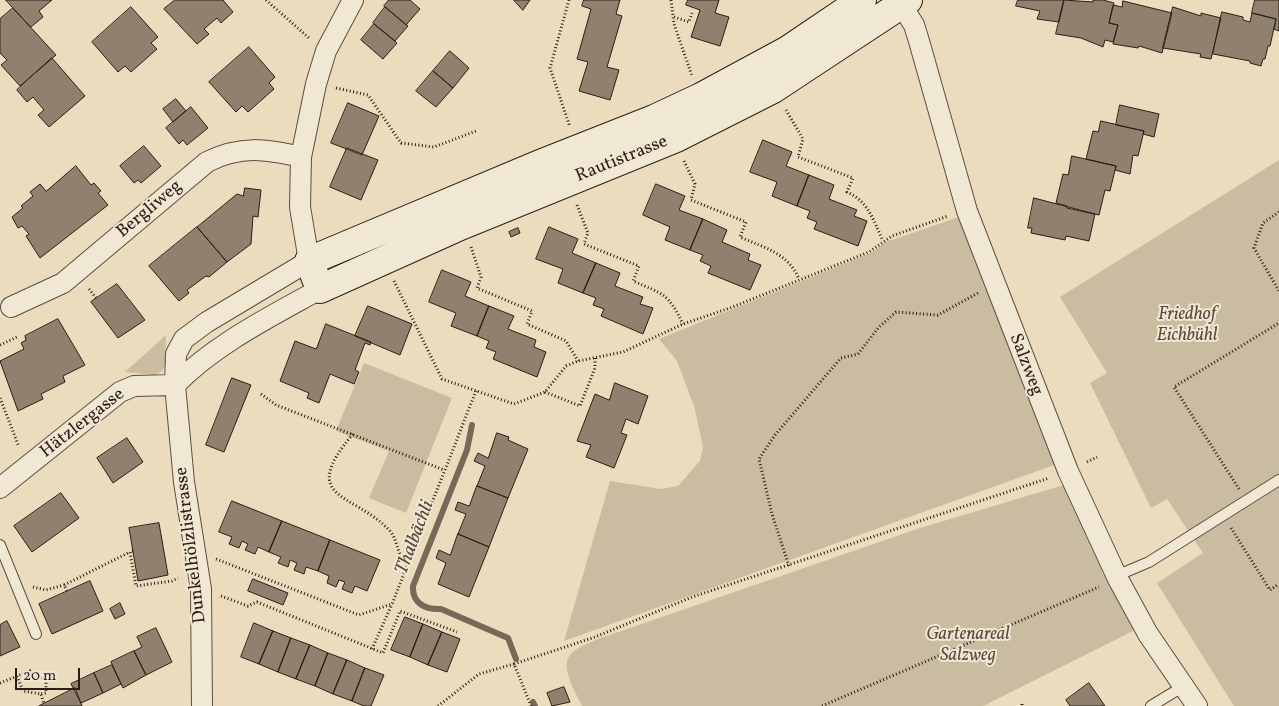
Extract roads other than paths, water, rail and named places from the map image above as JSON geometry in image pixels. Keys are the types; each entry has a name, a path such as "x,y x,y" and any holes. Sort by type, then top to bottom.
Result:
{"street":[{"path":"175,385 194,366 229,342 320,288 309,261 300,207 301,157 316,84 326,51 353,0"},
{"name":"Rautistrasse","path":"309,261 540,164 654,119 701,97 788,50 862,0"},
{"name":"Rautistrasse","path":"320,288 460,226 676,138 773,89 902,2"},
{"name":"Salzweg","path":"902,2 914,25 919,40 967,211 1068,471 1117,577 1148,634 1197,706"},
{"name":"Bergliweg","path":"11,307 63,283 207,162 226,153 250,149 301,157"},
{"path":"175,385 176,354 184,339 263,287 309,261"},
{"name":"Hätzlergasse","path":"0,488 120,392 134,386 175,385"},
{"name":"Dunkelhölzlistrasse","path":"175,385 184,482 201,590 202,706"}],"lane":[{"path":"1117,577 1149,562 1279,480"},
{"path":"0,545 36,634"},
{"path":"1151,706 1184,686"}],"waterway":[{"name":"Thalbächli","path":"472,425 467,450 413,586 413,592 417,601 425,607 441,609 508,638 516,659"},
{"name":"Thalbächli","path":"533,702 535,706"}],"park label":[{"name":"Friedhof Eichbühl","path":"1187,326"},
{"name":"Gartenareal Salzweg","path":"968,646"}]}
